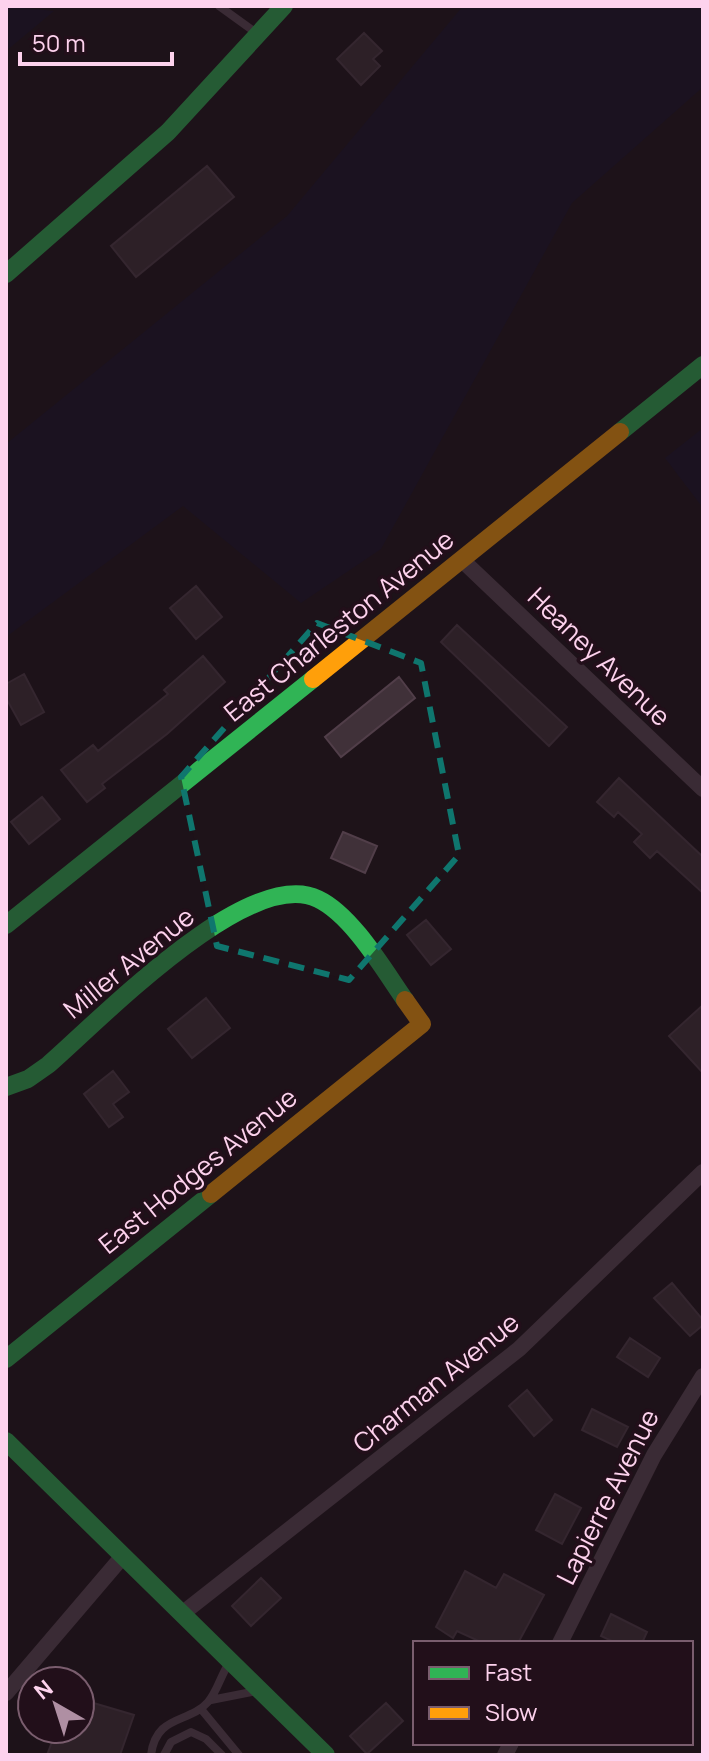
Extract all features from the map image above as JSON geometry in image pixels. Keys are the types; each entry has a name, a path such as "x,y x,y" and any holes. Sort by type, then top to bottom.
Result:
{"street":[{"path":"6,274 168,132 284,6"},
{"name":"East Charleston Avenue","path":"6,925 703,365"},
{"name":"Heaney Avenue","path":"462,560 703,789"},
{"name":"Miller Avenue","path":"6,1087 36,1074 179,952 241,909 272,895 291,892 320,900 348,926 422,1024"},
{"name":"East Hodges Avenue","path":"6,1359 422,1024"},
{"name":"Charman Avenue","path":"183,1613 519,1349 703,1172"},
{"name":"Lapierre Avenue","path":"561,1641 654,1455 703,1376"},
{"path":"6,1441 232,1659 326,1755"},
{"path":"6,1693 123,1556"}],"lane":[{"path":"219,6 259,35"},
{"path":"151,1755 155,1739 164,1727 201,1709 211,1700 232,1659"},
{"path":"211,1700 261,1690"},
{"path":"201,1709 239,1755"},
{"path":"164,1755 171,1742 191,1732 206,1739 222,1755"}],"highlighted area":[{"path":"317,623 421,663 459,855 349,980 217,946 181,777"}],"shaded area":[{"path":"6,6 54,11 6,51"},
{"path":"463,6 703,6 703,87 572,203 381,549 301,603 183,506 6,637 6,444 287,216"},
{"path":"703,428 703,508 665,458"}],"building":[{"path":"364,33 382,51 373,59 380,66 361,85 337,59"},
{"path":"207,166 234,197 136,277 111,246"},
{"path":"196,586 222,617 196,639 170,608"},
{"path":"457,625 567,727 549,746 441,642"},
{"path":"203,656 225,682 167,734 102,784 105,788 87,802 61,770 93,745 98,751 168,694 164,690"},
{"path":"24,674 44,712 21,725 6,698 6,684"},
{"path":"399,677 415,698 341,757 325,737"},
{"path":"619,778 703,857 703,893 657,851 650,858 634,842 642,834 618,812 614,817 597,802"},
{"path":"42,797 60,819 29,844 11,822"},
{"path":"343,832 377,846 365,873 331,858"},
{"path":"426,920 451,949 431,965 407,935"},
{"path":"206,998 230,1028 192,1058 168,1029"},
{"path":"703,1005 703,1073 669,1036"},
{"path":"113,1071 129,1092 113,1104 123,1117 109,1127 84,1094"},
{"path":"672,1283 703,1320 703,1325 690,1336 654,1298"},
{"path":"630,1338 660,1358 648,1377 617,1357"},
{"path":"527,1390 552,1420 534,1436 509,1406"},
{"path":"592,1409 628,1427 617,1447 582,1430"},
{"path":"555,1494 581,1508 562,1544 536,1530"},
{"path":"465,1571 496,1588 504,1574 544,1595 519,1641 479,1641 457,1631 453,1638 436,1627"},
{"path":"261,1578 281,1598 251,1626 232,1606"},
{"path":"611,1614 647,1632 643,1641 612,1641 601,1636"},
{"path":"386,1703 403,1721 367,1754 350,1736"},
{"path":"96,1704 134,1715 120,1755 47,1755 51,1745 96,1745"}],"traffic: fast":[{"path":"6,274 168,132 284,6"},
{"path":"620,432 703,365"},
{"path":"6,925 313,679"},
{"path":"6,1087 28,1079 48,1065 137,984 215,925 253,904 288,895 318,899 343,917 405,1000"},
{"path":"6,1359 211,1194"},
{"path":"6,1441 326,1755"}],"traffic: slow":[{"path":"313,679 620,432"},
{"path":"211,1194 422,1024 405,1000"}]}
